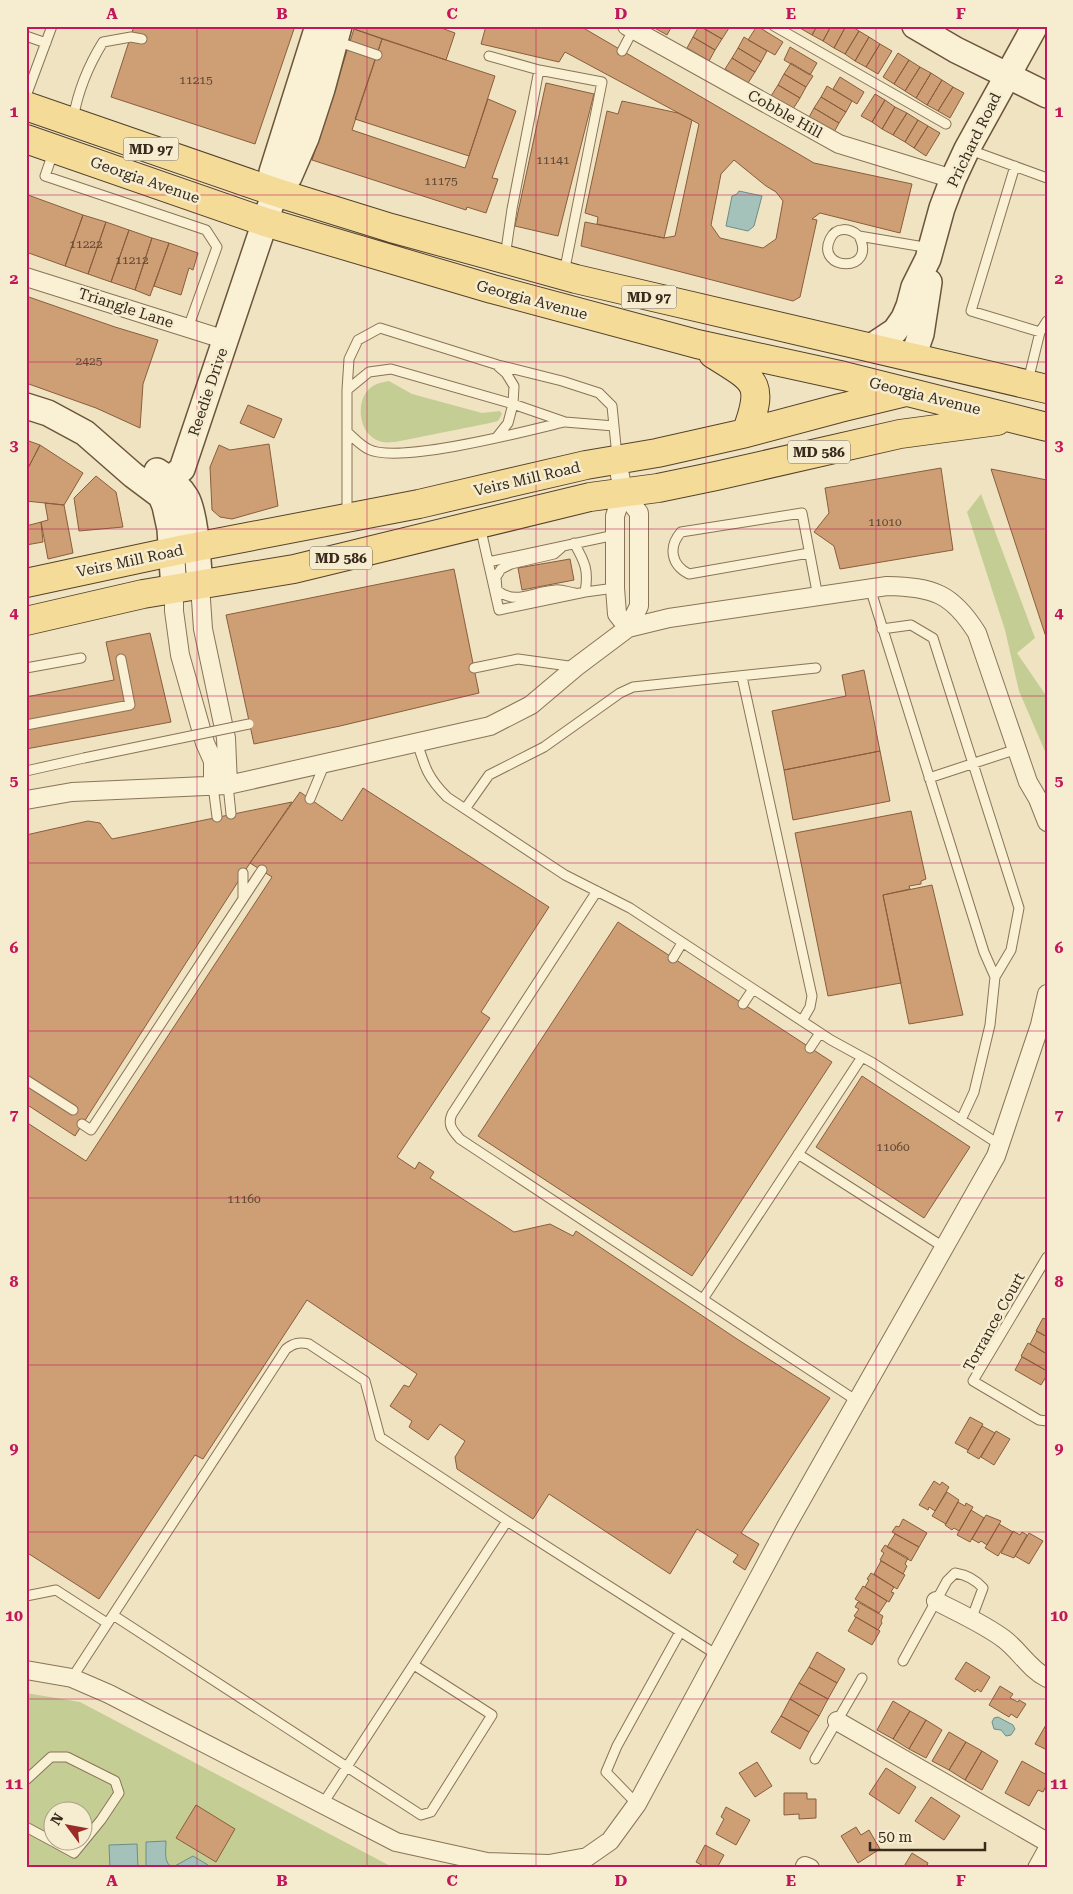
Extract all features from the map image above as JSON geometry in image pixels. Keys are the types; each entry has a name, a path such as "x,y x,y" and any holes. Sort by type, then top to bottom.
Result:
{"main road":[{"name":"Georgia Avenue","path":"26,106 275,192 391,228 564,275 739,318 871,347 1037,387"},
{"name":"Georgia Avenue","path":"26,140 265,222 492,289 697,344 844,376 1047,427"},
{"path":"697,344 742,373 752,385 756,401 746,434"},
{"path":"844,376 872,372 898,365 913,357"},
{"name":"Veirs Mill Road","path":"26,583 184,549 419,504 617,459 651,454 746,434 907,392 1037,387"},
{"name":"Veirs Mill Road","path":"26,621 143,594 294,569 590,497 658,488 898,434 1016,420"}],"street":[{"path":"915,26 1006,76 1047,95"},
{"name":"Prichard Road","path":"871,347 894,331 904,318 914,287 929,254 953,179 967,148 1035,26"},
{"name":"Cobble Hill","path":"630,28 839,144 953,179"},
{"name":"Reedie Drive","path":"170,479 182,469 275,192 272,172 331,31"},
{"name":"Prichard Road","path":"913,357 921,334 929,288 929,254"},
{"name":"Triangle Lane","path":"26,277 226,340"},
{"path":"26,406 48,414 170,479 186,497 193,523 184,549 187,588 203,629 226,738 220,786"},
{"path":"92,438 161,496 166,506 170,530 184,549"},
{"path":"617,459 623,492 639,513 639,606 628,628"},
{"path":"623,492 615,516 615,588 617,614 628,628"},
{"path":"26,800 72,792 220,786 490,726 531,705 576,667 628,628 669,618 870,588 911,586 932,590 946,598 966,615 977,633 1028,782 1038,799 1047,822"},
{"path":"187,588 174,612 180,655 205,743 213,761 220,786"},
{"path":"26,1670 72,1678 109,1694 396,1842 488,1862 549,1864 587,1857 610,1841 638,1804 786,1525 996,1156 1040,1025 1047,994"},
{"path":"936,1601 1003,1639 1014,1647 1035,1672 1047,1678"},
{"path":"837,1721 1047,1842"},
{"path":"1037,1868 1047,1850"}],"lane":[{"path":"26,96 52,26"},
{"path":"774,26 946,124"},
{"path":"622,51 630,28"},
{"path":"331,31 376,55"},
{"path":"26,36 46,43"},
{"path":"72,121 80,89 90,62 102,42 131,37 142,40"},
{"path":"489,56 539,70 605,78 598,129 564,275"},
{"path":"504,259 539,70"},
{"path":"967,148 1047,178"},
{"path":"54,149 45,176 206,230 217,247 188,328"},
{"path":"1015,166 971,311 1040,332"},
{"path":"860,236 863,243 863,251 858,259 851,264 842,265 833,260 828,253 828,244 831,236 837,231 845,229 853,230 860,236 929,254"},
{"path":"1037,387 1040,332 1047,321"},
{"path":"347,518 347,390 349,359 358,340 380,328 498,366 599,393 612,406 617,459"},
{"path":"497,437 508,423 513,404 514,386 498,366"},
{"path":"347,390 369,372 391,368 513,404 565,422 614,426"},
{"path":"347,432 368,450 390,454 420,452 565,422"},
{"path":"809,553 689,574 677,566 672,552 676,538 681,532 802,513 818,597"},
{"path":"480,523 499,610 615,588"},
{"path":"488,562 615,535"},
{"path":"574,543 583,558 588,577 581,593"},
{"path":"562,547 554,554 511,564 501,569 496,578 498,590 504,596 514,598 556,589 581,593"},
{"path":"870,588 928,778 984,952 995,978"},
{"path":"882,629 911,625 933,638 1019,908 1011,950 995,978 988,1035 974,1092 961,1120"},
{"path":"26,668 81,658"},
{"path":"26,725 130,705 122,659"},
{"path":"474,668 518,659 576,667"},
{"path":"465,809 489,775 544,747 620,693 633,687 816,668"},
{"path":"742,677 812,996 811,1005 802,1021"},
{"path":"26,770 249,724"},
{"path":"417,742 425,768 434,783 447,797 565,875 630,908 820,1033 862,1057 1000,1145"},
{"path":"928,778 1017,749"},
{"path":"310,799 326,762"},
{"path":"220,786 231,814"},
{"path":"216,817 220,786"},
{"path":"82,1124 91,1130 262,870"},
{"path":"243,873 243,897"},
{"path":"597,891 452,1114 449,1120 452,1130 467,1143 857,1401"},
{"path":"673,958 682,943"},
{"path":"743,1004 753,989"},
{"path":"810,1048 820,1033"},
{"path":"702,1299 862,1057"},
{"path":"26,1080 73,1110"},
{"path":"798,1154 945,1248"},
{"name":"Torrance Court","path":"1047,1257 973,1381 1040,1420 1047,1421"},
{"path":"72,1678 286,1349 292,1344 301,1342 309,1344 365,1381 380,1436 507,1521 717,1655"},
{"path":"322,1805 507,1521"},
{"path":"903,1661 936,1601 955,1573 965,1574 976,1580 983,1588 971,1620"},
{"path":"26,1596 56,1590 107,1623"},
{"path":"113,1615 421,1815 430,1812 492,1715 414,1665"},
{"path":"638,1804 606,1772 616,1746 680,1632"},
{"path":"815,1758 862,1678"},
{"path":"26,1780 51,1756 66,1758 115,1781 119,1793 92,1831"},
{"path":"26,1827 42,1835"}],"green space":[{"path":"389,381 412,394 482,413 500,411 502,414 498,421 490,423 395,442 383,442 367,432 363,424 361,405 369,389 379,383"},
{"path":"981,494 1035,638 1017,653 1047,697 1047,756 1019,691 1005,630 967,512"},
{"path":"26,1693 80,1702 394,1868 26,1868"}],"water":[{"path":"739,191 762,196 754,226 748,231 726,226 732,196"},
{"path":"998,1717 1013,1725 1015,1729 1011,1735 1006,1736 1001,1730 994,1729 992,1722 994,1718"},
{"path":"166,1841 166,1860 173,1867 193,1856 208,1865 208,1868 146,1868 146,1842"},
{"path":"137,1844 138,1868 110,1868 109,1845"}],"building":[{"path":"134,26 295,26 255,144 111,97"},
{"path":"355,26 436,26 455,33 446,60 354,29"},
{"path":"486,26 580,26 814,163 912,184 900,233 820,213 812,219 817,220 800,297 793,301 581,246 585,222 664,238 675,236 699,124 565,52 559,62 481,44","holes":["734,160 776,192 783,201 776,239 763,248 720,238 711,225 721,174"]},
{"path":"651,26 672,26 667,35"},
{"path":"699,26 722,39 715,50 693,37"},
{"path":"700,26 726,26 729,28 722,39"},
{"path":"757,26 783,42 775,55 748,40"},
{"path":"802,26 817,26 812,35 800,28"},
{"path":"817,26 831,26 823,41 812,35"},
{"path":"831,26 846,26 834,48 823,41"},
{"path":"846,26 851,26 859,31 845,54 834,48"},
{"path":"354,29 382,39 352,130 465,168 488,99 516,111 492,178 498,179 486,213 467,207 466,210 312,160"},
{"path":"859,31 869,37 855,61 845,54"},
{"path":"693,37 715,50 709,61 687,48"},
{"path":"744,37 767,51 761,62 738,48"},
{"path":"869,37 880,44 866,67 855,61"},
{"path":"382,39 495,76 469,156 355,119"},
{"path":"880,44 892,51 878,74 866,67"},
{"path":"790,47 817,63 810,75 784,60"},
{"path":"738,48 761,62 755,72 732,58"},
{"path":"898,53 909,60 894,84 883,77"},
{"path":"732,58 755,72 748,83 725,69"},
{"path":"909,60 920,67 905,91 894,84"},
{"path":"791,63 813,76 806,87 784,74"},
{"path":"920,67 931,73 916,98 905,91"},
{"path":"931,73 942,80 927,105 916,98"},
{"path":"784,74 806,87 800,98 778,85"},
{"path":"840,77 864,92 857,104 833,89"},
{"path":"942,80 953,87 938,111 927,105"},
{"path":"546,83 594,94 558,236 515,226"},
{"path":"778,85 800,98 793,109 771,96"},
{"path":"827,86 852,101 846,112 821,97"},
{"path":"953,87 964,93 950,118 938,111"},
{"path":"875,94 885,100 872,122 861,116"},
{"path":"821,97 846,112 839,123 814,108"},
{"path":"885,100 895,107 882,129 872,122"},
{"path":"622,101 678,113 692,120 664,238 597,224 598,217 585,213 607,111 618,114"},
{"path":"895,107 907,113 893,135 882,129"},
{"path":"814,108 839,123 833,134 808,119"},
{"path":"907,113 918,120 905,142 893,135"},
{"path":"918,120 928,126 914,148 905,142"},
{"path":"928,126 940,133 926,156 914,148"},
{"path":"28,195 83,215 65,266 26,252 26,201"},
{"path":"83,215 106,222 88,274 65,266"},
{"path":"106,222 129,230 111,282 88,274"},
{"path":"129,230 152,238 135,290 111,282"},
{"path":"152,238 169,243 150,296 135,290"},
{"path":"169,243 198,253 193,270 189,268 181,295 154,286"},
{"path":"26,296 158,340 143,384 140,428 96,408 26,383"},
{"path":"248,405 282,419 274,438 240,423"},
{"path":"26,440 40,445 26,472"},
{"path":"269,444 278,506 232,519 220,517 212,510 210,467 219,445 230,450"},
{"path":"40,445 83,473 64,505 26,501 26,472"},
{"path":"941,468 953,550 840,569 834,546 814,532 829,513 825,488"},
{"path":"991,469 1047,480 1047,640"},
{"path":"96,476 116,492 123,527 79,531 74,498"},
{"path":"45,503 64,505 73,553 48,559 41,522 48,520"},
{"path":"41,522 43,542 26,545 26,526"},
{"path":"570,559 574,580 522,590 518,568"},
{"path":"454,569 479,693 254,744 226,615"},
{"path":"150,633 171,722 26,749 26,697 114,680 106,642"},
{"path":"864,670 880,751 784,770 772,711 846,696 842,675"},
{"path":"880,751 890,801 793,820 784,770"},
{"path":"363,788 549,907 481,1012 490,1018 397,1157 415,1169 419,1162 434,1172 430,1178 514,1232 550,1224 573,1236 576,1231 737,1339 830,1398 741,1533 759,1544 745,1570 733,1562 738,1555 697,1529 670,1574 549,1494 533,1519 457,1469 455,1457 465,1441 440,1424 428,1440 409,1427 412,1421 390,1406 404,1385 409,1387 417,1374 307,1300 203,1459 195,1455 99,1599 26,1552 26,1122 86,1161 272,877 250,863 300,792 342,821"},
{"path":"292,802 250,863 75,1136 26,1104 26,835 88,821 100,823 112,839"},
{"path":"911,811 926,879 921,881 921,884 909,886 910,889 883,895 901,983 828,996 795,833"},
{"path":"932,885 963,1015 909,1024 883,895"},
{"path":"618,922 832,1062 692,1276 478,1136"},
{"path":"862,1076 970,1147 924,1218 816,1147"},
{"path":"1043,1318 1047,1320 1047,1337 1036,1331"},
{"path":"1037,1331 1047,1337 1047,1354 1030,1344"},
{"path":"1028,1343 1047,1354 1047,1371 1021,1356"},
{"path":"1022,1357 1047,1371 1047,1375 1041,1385 1015,1370"},
{"path":"970,1417 983,1424 968,1450 955,1443"},
{"path":"982,1426 995,1433 979,1459 967,1452"},
{"path":"996,1431 1010,1439 994,1465 981,1457"},
{"path":"934,1481 940,1485 942,1482 949,1487 935,1511 929,1507 928,1510 919,1505"},
{"path":"947,1492 959,1500 946,1524 932,1516"},
{"path":"958,1502 965,1506 966,1503 973,1507 959,1531 954,1528 952,1530 945,1525"},
{"path":"971,1510 984,1518 970,1542 957,1535"},
{"path":"986,1515 1001,1521 987,1545 972,1539"},
{"path":"903,1519 927,1533 919,1547 892,1532 896,1526 899,1527"},
{"path":"999,1524 1013,1532 998,1556 985,1548"},
{"path":"1013,1531 1020,1535 1022,1532 1027,1535 1014,1558 1001,1553"},
{"path":"1029,1533 1043,1541 1029,1564 1015,1556"},
{"path":"895,1534 919,1547 911,1561 887,1547"},
{"path":"885,1545 908,1558 903,1574 880,1560 884,1553 881,1551"},
{"path":"881,1561 905,1575 897,1589 874,1574"},
{"path":"871,1573 894,1587 891,1592 894,1593 889,1602 865,1587"},
{"path":"863,1586 887,1601 879,1613 855,1599"},
{"path":"858,1602 883,1616 878,1630 854,1616 859,1609 855,1607"},
{"path":"856,1617 880,1631 872,1645 848,1631"},
{"path":"817,1652 845,1669 837,1683 809,1667"},
{"path":"966,1662 990,1677 981,1692 977,1689 975,1692 955,1679"},
{"path":"809,1667 837,1683 828,1699 799,1683"},
{"path":"799,1683 828,1699 819,1716 790,1699"},
{"path":"1000,1686 1013,1694 1010,1698 1026,1704 1017,1718 1011,1714 1009,1717 989,1705"},
{"path":"790,1699 819,1716 809,1732 781,1716"},
{"path":"893,1701 910,1711 893,1739 877,1730"},
{"path":"910,1711 926,1720 909,1749 893,1739"},
{"path":"781,1716 809,1732 800,1749 771,1732"},
{"path":"926,1720 942,1730 926,1758 909,1749"},
{"path":"1047,1723 1047,1750 1035,1744"},
{"path":"949,1732 966,1742 949,1770 932,1761"},
{"path":"966,1742 982,1751 965,1780 949,1770"},
{"path":"982,1751 998,1761 982,1790 965,1780"},
{"path":"1022,1761 1047,1775 1047,1784 1043,1792 1038,1790 1029,1806 1005,1793"},
{"path":"757,1762 772,1786 755,1797 739,1773"},
{"path":"886,1768 916,1787 899,1814 869,1794"},
{"path":"784,1793 807,1793 807,1799 816,1799 816,1818 799,1819 799,1814 784,1815"},
{"path":"931,1797 960,1816 944,1840 915,1821"},
{"path":"196,1805 235,1829 216,1862 176,1838"},
{"path":"726,1807 750,1820 736,1845 716,1834 724,1819 721,1817"},
{"path":"856,1827 861,1835 869,1830 880,1849 858,1863 841,1836"},
{"path":"705,1845 724,1855 717,1868 707,1868 696,1862"},
{"path":"912,1853 928,1863 926,1868 903,1868"}]}
